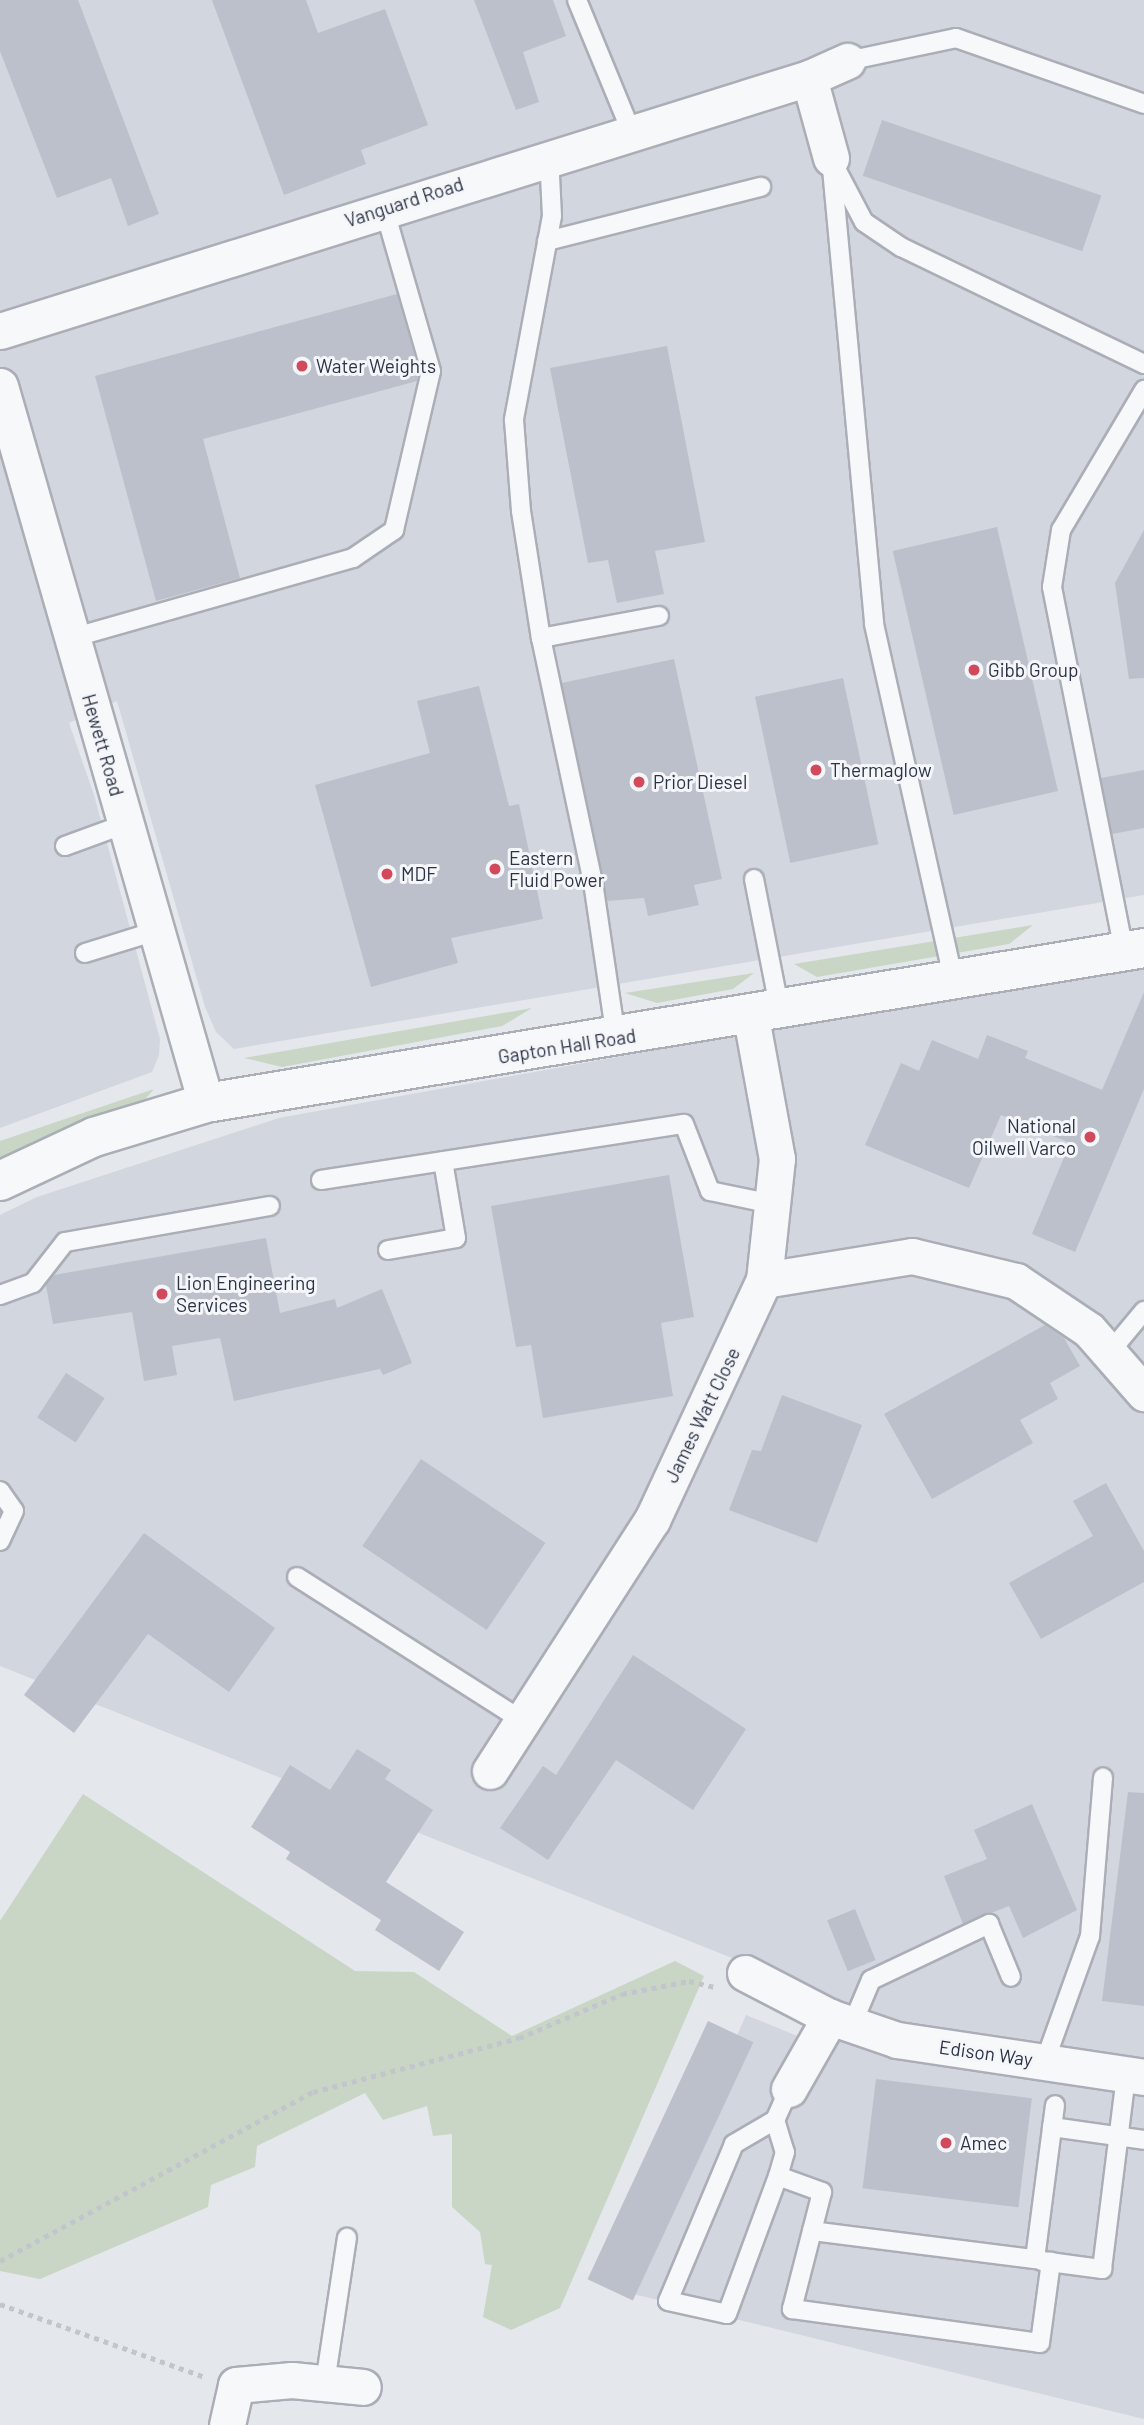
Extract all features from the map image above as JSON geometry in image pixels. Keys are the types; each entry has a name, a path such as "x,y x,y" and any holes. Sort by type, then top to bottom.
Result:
{"street":[{"name":"Vanguard Road","path":"0,331 550,155 809,78 846,61"},
{"path":"809,78 831,158"},
{"name":"Hewett Road","path":"0,386 205,1103"},
{"name":"Gapton Hall Road","path":"0,1181 94,1138 205,1103 954,983 1134,949"},
{"name":"James Watt Close","path":"491,1771 652,1520 764,1280 777,1159 766,1014"},
{"path":"764,1280 912,1256 1016,1281 1089,1330 1144,1393"},
{"name":"Edison Way","path":"745,1973 841,2021 897,2040 1135,2076"},
{"path":"782,2104 841,2021"},
{"path":"227,2425 236,2385 325,2383 363,2387"}],"lane":[{"path":"578,0 631,131"},
{"path":"846,61 956,38 1144,104"},
{"path":"550,155 552,216 514,419 521,511 541,638 593,882 615,1038"},
{"path":"831,158 864,222 901,247 1144,365"},
{"path":"831,158 874,624 954,983"},
{"path":"547,241 761,187"},
{"path":"72,638 353,558 394,530 431,371 384,208"},
{"path":"1134,949 1100,838 1052,587 1060,530 1144,390"},
{"path":"541,638 659,616"},
{"path":"65,846 125,824"},
{"path":"754,879 766,1014"},
{"path":"85,953 156,931"},
{"path":"321,1180 684,1124 710,1191 772,1204"},
{"path":"388,1250 456,1238 443,1161"},
{"path":"0,1294 33,1283 65,1242 270,1206"},
{"path":"1110,1353 1144,1311"},
{"path":"0,1491 14,1511 0,1541"},
{"path":"297,1577 523,1721"},
{"path":"1045,2061 1090,1936 1103,1778"},
{"path":"841,2021 871,1980 989,1924 1011,1977"},
{"path":"812,2231 1102,2269 1120,2137 1135,2076"},
{"path":"782,2104 785,2152 727,2314 668,2301 734,2144 782,2104"},
{"path":"778,2176 822,2192 792,2309 1040,2343 1043,2261 1055,2105"},
{"path":"1052,2127 1144,2140"},
{"path":"325,2383 347,2238"}],"path":[{"path":"0,2261 313,2092 519,2038 622,1994 689,1981 733,1990 745,1973"},
{"path":"0,2304 165,2366 236,2385"}],"shaded area":[{"path":"0,0 1144,0 1144,895 234,1049 216,1032 205,1007 117,701 69,723 94,795 160,1039 159,1055 152,1072 0,1128"},
{"path":"1144,962 1144,2419 625,2292 746,2015 817,2044 810,1989 0,1666 0,1215 37,1197 279,1118"}],"green space":[{"path":"1033,925 1009,944 817,977 794,964"},
{"path":"754,973 733,989 657,1003 625,993"},
{"path":"532,1008 502,1026 282,1067 244,1058"},
{"path":"154,1089 142,1103 0,1159 0,1141"},
{"path":"83,1794 355,1971 414,1972 512,2036 675,1961 704,1976 560,2308 511,2330 483,2317 492,2265 485,2264 480,2232 452,2207 452,2134 433,2136 427,2106 383,2120 365,2093 257,2146 255,2167 211,2185 208,2207 40,2279 0,2271 0,1921"}],"building":[{"path":"0,0 78,0 159,214 128,226 111,178 57,198 0,51"},
{"path":"212,0 306,0 318,33 385,9 428,125 361,150 366,164 284,195"},
{"path":"474,0 553,0 566,36 523,52 539,102 516,110"},
{"path":"882,120 1101,196 1082,251 863,176"},
{"path":"397,294 419,371 417,381 203,439 240,578 156,601 95,376"},
{"path":"667,346 705,542 655,551 664,594 617,603 608,560 588,563 550,368"},
{"name":"Gibb Group","path":"997,527 1058,791 954,815 893,551"},
{"path":"1144,530 1144,678 1129,679 1115,583"},
{"name":"Prior Diesel","path":"674,659 722,879 694,885 699,905 648,916 644,898 607,901 562,683"},
{"name":"Thermaglow","path":"843,678 878,844 790,863 755,697"},
{"path":"479,686 509,806 519,804 543,919 451,938 458,963 371,987 315,785 430,753 417,701"},
{"path":"1144,770 1144,828 1112,834 1101,778"},
{"path":"1144,992 1144,1089 1075,1252 1032,1234 1070,1143 1001,1115 969,1188 865,1145 901,1063 919,1071 932,1040 978,1059 987,1035 1028,1051 1025,1058 1102,1090"},
{"path":"669,1175 694,1317 661,1323 673,1396 543,1418 531,1345 516,1347 491,1206"},
{"path":"266,1238 280,1313 335,1299 337,1308 382,1289 412,1363 383,1375 380,1369 234,1401 220,1338 172,1346 177,1375 144,1381 132,1312 53,1324 46,1285 54,1275"},
{"path":"1045,1325 1064,1338 1080,1366 1050,1383 1058,1399 1020,1420 1033,1443 932,1499 884,1414"},
{"path":"66,1373 105,1398 76,1443 37,1417"},
{"path":"782,1395 862,1425 817,1543 729,1510 752,1450 761,1451"},
{"path":"421,1459 545,1543 487,1630 362,1546"},
{"path":"1106,1483 1144,1551 1144,1582 1041,1639 1009,1583 1093,1536 1073,1501"},
{"path":"144,1533 275,1628 229,1692 148,1634 74,1733 24,1695"},
{"path":"633,1655 746,1729 693,1810 616,1760 548,1860 500,1828 543,1766 556,1775"},
{"path":"357,1749 391,1770 385,1779 433,1810 386,1882 464,1932 439,1971 375,1930 381,1920 286,1859 290,1852 251,1827 290,1765 330,1790"},
{"path":"1128,1792 1144,1793 1144,2006 1102,2001"},
{"path":"1032,1804 1077,1910 1023,1938 1009,1906 963,1924 944,1876 987,1859 974,1830"},
{"path":"855,1909 876,1960 848,1971 827,1920"},
{"path":"708,2021 753,2042 633,2300 588,2279"},
{"name":"Amec","path":"876,2079 1032,2098 1018,2207 863,2188"}],"place":[{"name":"Water Weights","path":"302,366"},
{"name":"Gibb Group","path":"974,670"},
{"name":"Thermaglow","path":"816,770"},
{"name":"Prior Diesel","path":"639,782"},
{"name":"Eastern Fluid Power","path":"495,869"},
{"name":"MDF","path":"387,874"},
{"name":"National Oilwell Varco","path":"1090,1137"},
{"name":"Lion Engineering Services","path":"162,1294"},
{"name":"Amec","path":"946,2143"}]}
